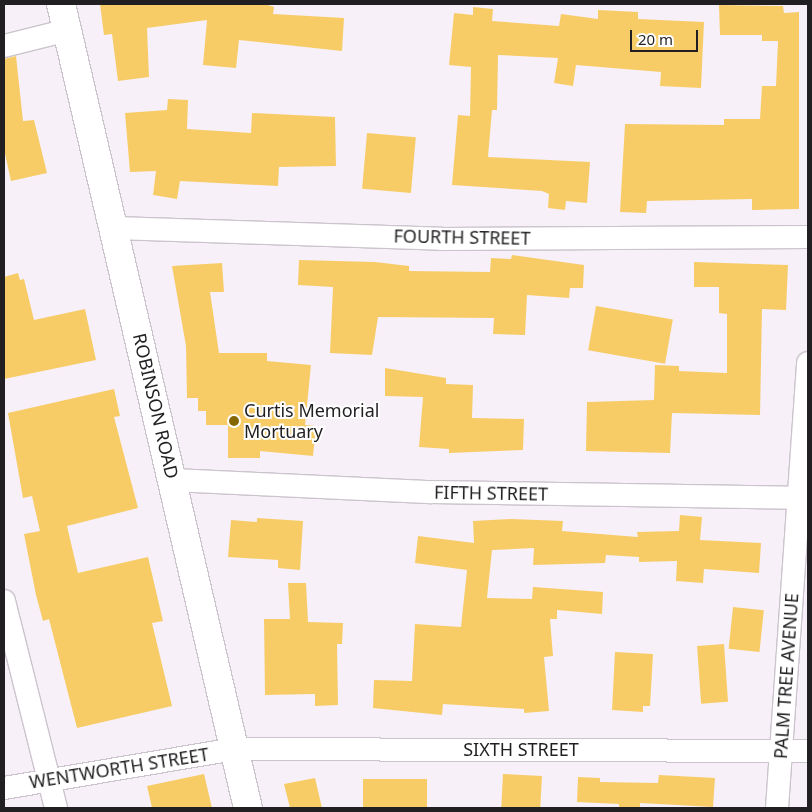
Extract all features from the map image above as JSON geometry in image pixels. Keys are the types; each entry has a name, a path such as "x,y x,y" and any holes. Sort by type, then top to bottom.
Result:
{"main road":[{"name":"ROBINSON ROAD","path":"61,4 174,480 248,808"}],"street":[{"path":"4,46 68,30"},
{"name":"FOURTH STREET","path":"115,228 442,238 808,237"},
{"name":"PALM TREE AVENUE","path":"777,808 803,497 808,364"},
{"name":"FIFTH STREET","path":"174,480 432,492 803,497"},
{"path":"4,601 56,808"},
{"name":"SIXTH STREET","path":"234,749 808,751"},
{"name":"WENTWORTH STREET","path":"4,788 47,778 234,749"}],"building":[{"path":"100,4 265,4 274,7 273,14 344,18 342,51 239,40 236,68 203,65 207,20 147,28 149,77 118,81 112,34 104,35"},
{"path":"719,5 783,6 784,13 799,12 799,209 752,210 752,199 647,201 646,213 620,212 625,124 724,125 724,119 760,119 762,86 776,86 778,41 762,41 762,35 720,35"},
{"path":"473,7 493,9 492,21 559,26 561,14 598,19 598,10 638,12 638,19 704,22 701,88 660,86 661,72 576,65 573,86 554,83 558,58 498,55 497,110 492,110 488,157 590,162 587,203 566,201 565,210 548,208 549,194 542,191 452,185 458,115 470,116 471,67 449,65 454,13 473,15"},
{"path":"16,56 23,121 34,120 47,173 11,181 4,149 4,59"},
{"path":"168,99 188,100 187,129 251,133 252,113 335,117 336,166 279,167 278,186 180,181 177,199 153,195 156,171 130,172 125,113 167,110"},
{"path":"367,133 416,137 411,193 362,189"},
{"path":"512,255 584,265 583,288 570,288 569,298 527,295 525,335 493,334 494,318 378,317 372,355 330,353 333,287 298,285 299,260 375,262 409,266 409,271 490,272 491,258 511,259"},
{"path":"694,262 788,265 786,310 762,309 760,415 672,413 670,453 586,451 587,402 654,400 655,365 679,366 679,371 727,373 727,314 719,313 719,287 694,287"},
{"path":"222,263 224,292 210,292 219,353 267,353 267,361 311,365 305,425 316,426 313,456 260,451 260,458 228,458 228,425 206,425 206,411 198,411 198,398 187,398 186,346 172,266"},
{"path":"18,273 20,280 24,279 34,320 85,309 96,360 4,379 4,277"},
{"path":"596,306 673,320 665,364 588,350"},
{"path":"385,368 446,378 446,384 473,385 472,418 524,419 523,450 449,453 449,449 419,447 423,397 385,396"},
{"path":"114,389 120,416 114,417 138,508 67,526 78,573 148,557 163,621 152,623 172,706 77,728 49,619 43,621 36,595 24,534 40,531 32,496 23,498 8,413"},
{"path":"680,515 702,517 700,540 761,543 759,573 704,569 703,583 676,581 677,561 639,562 639,557 606,555 605,563 533,565 534,548 492,550 487,598 532,599 533,587 603,592 602,614 557,610 557,619 550,619 553,656 544,657 549,711 524,713 524,709 443,704 442,715 373,708 374,680 412,681 415,624 461,627 467,570 415,563 418,536 474,543 473,521 511,519 563,521 562,531 638,537 637,532 679,531"},
{"path":"257,518 303,521 300,570 278,568 278,560 228,557 231,520 257,522"},
{"path":"288,583 306,583 308,622 343,623 342,644 337,644 338,705 315,706 315,694 265,695 264,619 290,619"},
{"path":"733,607 764,610 759,652 729,649"},
{"path":"724,644 728,702 701,704 697,646"},
{"path":"615,652 653,654 650,706 643,706 643,712 612,710"},
{"path":"204,774 212,808 152,808 147,786"},
{"path":"503,774 542,776 540,808 501,808"},
{"path":"659,775 715,778 713,807 640,803 640,808 619,808 619,804 577,802 578,777 600,778 600,782 658,783"},
{"path":"315,778 322,808 290,808 284,784"},
{"path":"363,779 427,779 427,808 363,808"}],"place":[{"name":"Curtis Memorial Mortuary","path":"234,421"}]}
